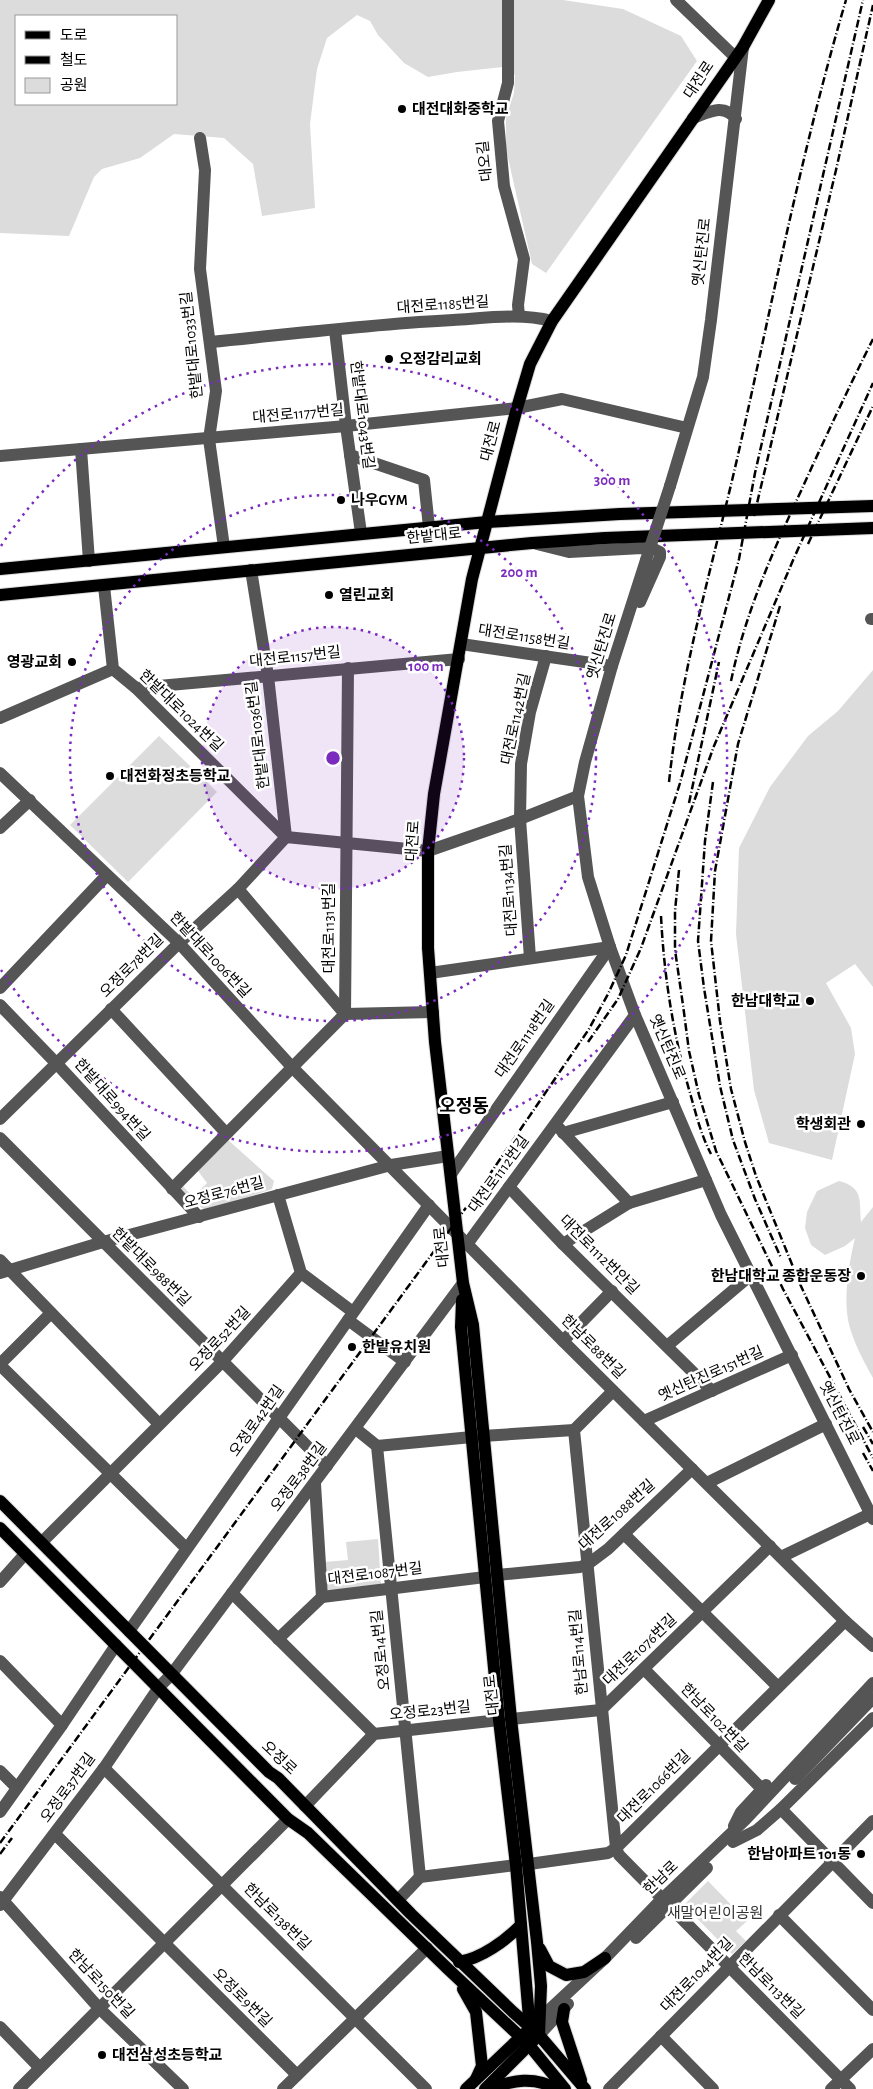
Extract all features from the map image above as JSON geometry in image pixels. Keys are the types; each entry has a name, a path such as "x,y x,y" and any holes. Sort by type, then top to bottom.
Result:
{"main road":[{"name":"대전로","path":"536,2028 520,1925 505,1720 478,1437 461,1327 463,1283 433,1012 427,925 428,851 434,794 472,579 530,364 552,321 743,47 768,0"},
{"name":"한밭대로","path":"0,569 487,522 620,514 873,506"},
{"name":"한밭대로","path":"0,595 532,543 605,538 873,528"},
{"name":"오정로","path":"0,1501 459,1962 536,2028"},
{"path":"0,1528 288,1819 308,1833 525,2042 565,2089"},
{"name":"대전로","path":"505,1720 529,1864 537,1942 541,1986 536,2028"},
{"path":"459,1962 470,1960 509,1937 520,1925"},
{"path":"537,1942 549,1966 566,1975 584,1972 605,1958"},
{"path":"456,1976 476,2012 482,2066 476,2079"},
{"path":"564,2009 562,2022 584,2088"},
{"path":"536,2028 584,2088"},
{"name":"한남로","path":"485,2089 536,2028"},
{"name":"한남로","path":"466,2089 476,2079 525,2042"},
{"path":"489,2089 511,2081 545,2082 557,2089"}],"street":[{"name":"대오길","path":"508,0 508,83 498,121 504,186 524,259 518,305 519,316"},
{"path":"676,0 735,57"},
{"name":"옛신탄진로","path":"743,47 736,119 729,159 704,368 670,486 612,666 585,762 578,796 588,877 610,947 636,1015 721,1215 872,1516"},
{"path":"693,118 714,109 723,109 732,113 736,119"},
{"name":"한밭대로1033번길","path":"200,138 205,170 200,269 216,391 209,439 224,548"},
{"name":"대전로1185번길","path":"211,342 416,322 519,316 552,321"},
{"name":"한밭대로1043번길","path":"335,330 361,533"},
{"name":"대전로","path":"517,408 562,399 687,428"},
{"name":"대전로1177번길","path":"0,456 209,439 517,408"},
{"path":"81,448 89,561"},
{"path":"350,455 424,480 429,527"},
{"path":"532,543 569,552 642,548 654,549 660,552 660,557 640,603 633,602"},
{"name":"한밭대로1036번길","path":"251,570 268,676 286,837"},
{"path":"0,718 113,669 104,586"},
{"name":"대전로1158번길","path":"461,644 612,666"},
{"name":"대전로1142번길","path":"520,819 521,764 530,712 546,656"},
{"name":"대전로1157번길","path":"136,688 459,659"},
{"path":"346,844 348,668"},
{"name":"한밭대로1024번길","path":"113,669 136,688 286,837"},
{"name":"한밭대로1006번길","path":"0,773 178,942 291,1066 429,1205"},
{"path":"286,837 428,851 520,819 578,796"},
{"path":"0,828 30,800"},
{"name":"대전로1134번길","path":"520,819 530,958"},
{"name":"오정로78번길","path":"0,1118 57,1064 178,942 238,889 286,837"},
{"name":"대전로1131번길","path":"345,1014 346,844"},
{"path":"0,988 107,875"},
{"name":"대전로1131번길","path":"238,889 345,1014"},
{"path":"430,973 610,947"},
{"name":"대전로1118번길","path":"450,1174 610,947"},
{"name":"한밭대로994번길","path":"0,1005 199,1217"},
{"path":"111,1009 226,1133"},
{"path":"172,1189 291,1066 345,1014 433,1012"},
{"name":"대전로1112번길","path":"468,1243 509,1187 559,1128 636,1015"},
{"path":"559,1128 673,1102"},
{"path":"559,1128 629,1203"},
{"name":"한밭대로988번길","path":"0,1138 327,1466"},
{"name":"오정로76번길","path":"5,1272 102,1242 391,1165 448,1156"},
{"path":"564,1244 629,1203 706,1180"},
{"name":"대전로1112번안길","path":"509,1187 712,1391"},
{"path":"278,1195 302,1273 404,1362"},
{"name":"한남로88번길","path":"429,1205 613,1391 873,1646"},
{"name":"오정로42번길","path":"129,1631 429,1205"},
{"path":"0,1260 5,1272 51,1313 159,1424"},
{"name":"오정로52번길","path":"42,1542 222,1362 302,1273"},
{"path":"667,1346 751,1275"},
{"name":"오정로38번길","path":"159,1687 171,1674 315,1484 463,1283"},
{"path":"563,1341 612,1291"},
{"path":"51,1313 0,1364 186,1548"},
{"name":"옛신탄진로151번길","path":"644,1421 792,1356"},
{"path":"356,1429 377,1446 574,1430 613,1391"},
{"path":"707,1483 826,1424"},
{"name":"한남로114번길","path":"574,1430 616,1848"},
{"name":"오정로14번길","path":"377,1446 420,1877"},
{"name":"대전로1088번길","path":"491,1576 580,1567 588,1564 624,1534 692,1469"},
{"name":"대전로1087번길","path":"315,1484 322,1597 491,1576"},
{"path":"781,1557 872,1516"},
{"path":"624,1534 778,1687"},
{"name":"대전로1076번길","path":"601,1710 770,1546"},
{"path":"0,1582 26,1554"},
{"path":"232,1593 374,1734"},
{"path":"278,1639 322,1597"},
{"name":"대전로1066번길","path":"529,1864 608,1853 616,1848 846,1621"},
{"path":"0,1812 116,1645"},
{"path":"0,1661 62,1725"},
{"name":"한남로102번길","path":"644,1669 762,1789"},
{"path":"731,1839 741,1812 873,1673"},
{"name":"한남로","path":"536,2028 605,1958 731,1839 845,1720 873,1683"},
{"name":"오정로37번길","path":"1,1901 55,1834 104,1768 159,1687"},
{"name":"한남로","path":"845,1720 873,1698"},
{"path":"505,1720 601,1710"},
{"path":"731,1839 757,1830 781,1809 873,1718"},
{"name":"오정로23번길","path":"304,1806 374,1734 505,1720"},
{"name":"한남로138번길","path":"104,1768 426,2089"},
{"path":"0,1771 17,1788"},
{"path":"781,1809 873,1903"},
{"path":"19,2089 288,1819"},
{"name":"대전로1044번길","path":"609,2089 873,1820"},
{"path":"55,1834 165,1943"},
{"path":"616,1848 619,1856 665,1902"},
{"path":"398,1900 420,1877 516,1865"},
{"name":"한남로150번길","path":"1,1901 100,2008 183,2089"},
{"name":"한남로","path":"536,2028 564,2009 665,1902"},
{"name":"한남로113번길","path":"665,1902 850,2089"},
{"path":"779,1915 873,2010"},
{"name":"오정로9번길","path":"165,1943 297,2075"},
{"path":"283,2089 427,1948"},
{"path":"0,2028 39,2068"},
{"path":"661,2036 713,2089"},
{"path":"831,2089 873,2049"}],"green space":[{"path":"0,0 563,0 623,9 681,36 697,61 546,273 532,264 506,149 506,117 514,93 515,75 503,67 428,77 404,63 378,35 370,21 357,15 327,38 317,69 310,124 315,208 262,216 253,164 224,138 174,134 140,158 102,169 94,177 69,236 0,233"},
{"name":"한남대학교","path":"873,670 873,987 855,964 826,983 851,1028 855,1054 832,1160 769,1143 754,1090 736,934 739,848 770,787 808,736 838,711"},
{"path":"159,736 217,792 128,882 70,825"},
{"path":"227,1139 274,1181 272,1189 206,1211 180,1191 182,1185 193,1197 207,1183 198,1171"},
{"name":"한남대학교 종합운동장","path":"839,1181 853,1187 859,1196 861,1222 873,1207 873,1378 854,1341 848,1318 847,1283 855,1238 845,1246 825,1255 811,1245 805,1228 807,1212 817,1191"},
{"path":"378,1539 381,1585 328,1593 324,1562 348,1560 346,1542"},
{"name":"새말어린이공원","path":"708,1881 747,1921 736,1931 746,1941 732,1954 684,1905"}],"railway":[{"path":"669,782 681,699 699,617 738,455 801,169 846,0"},
{"path":"0,1843 479,1190 589,1029 608,994 626,955 680,783 739,559 755,473 863,0"},
{"path":"754,516 873,5"},
{"path":"731,681 744,632 770,561 827,434 873,339"},
{"path":"588,1042 618,999 641,948 714,746 794,558 873,383"},
{"path":"808,544 873,406"},
{"path":"780,606 738,744 715,871 711,941 720,1021 731,1089 756,1176 800,1284 849,1389 873,1432"},
{"path":"689,803 719,662"},
{"path":"713,782 705,841 698,941 704,988 720,1086 733,1140 755,1199 781,1258"},
{"path":"679,870 675,911 675,950 689,1051 699,1095 716,1151 783,1289 873,1458"},
{"path":"661,916 664,961 674,1027 699,1124 711,1154"},
{"path":"863,1427 873,1444"},
{"path":"863,1453 873,1471"},
{"path":"0,1854 12,1838"}],"place":[{"name":"대전대화중학교","path":"402,109"},
{"name":"오정감리교회","path":"389,359"},
{"name":"나우GYM","path":"341,500"},
{"name":"열린교회","path":"329,595"},
{"name":"영광교회","path":"72,662"},
{"name":"대전화정초등학교","path":"110,776"},
{"name":"한남대학교","path":"810,1001"},
{"name":"학생회관","path":"861,1124"},
{"name":"한남대학교 종합운동장","path":"861,1276"},
{"name":"한밭유치원","path":"352,1347"},
{"name":"한남아파트 101동","path":"861,1854"},
{"name":"대전삼성초등학교","path":"102,2055"}],"district":[{"name":"오정동","path":"464,1107"}]}
